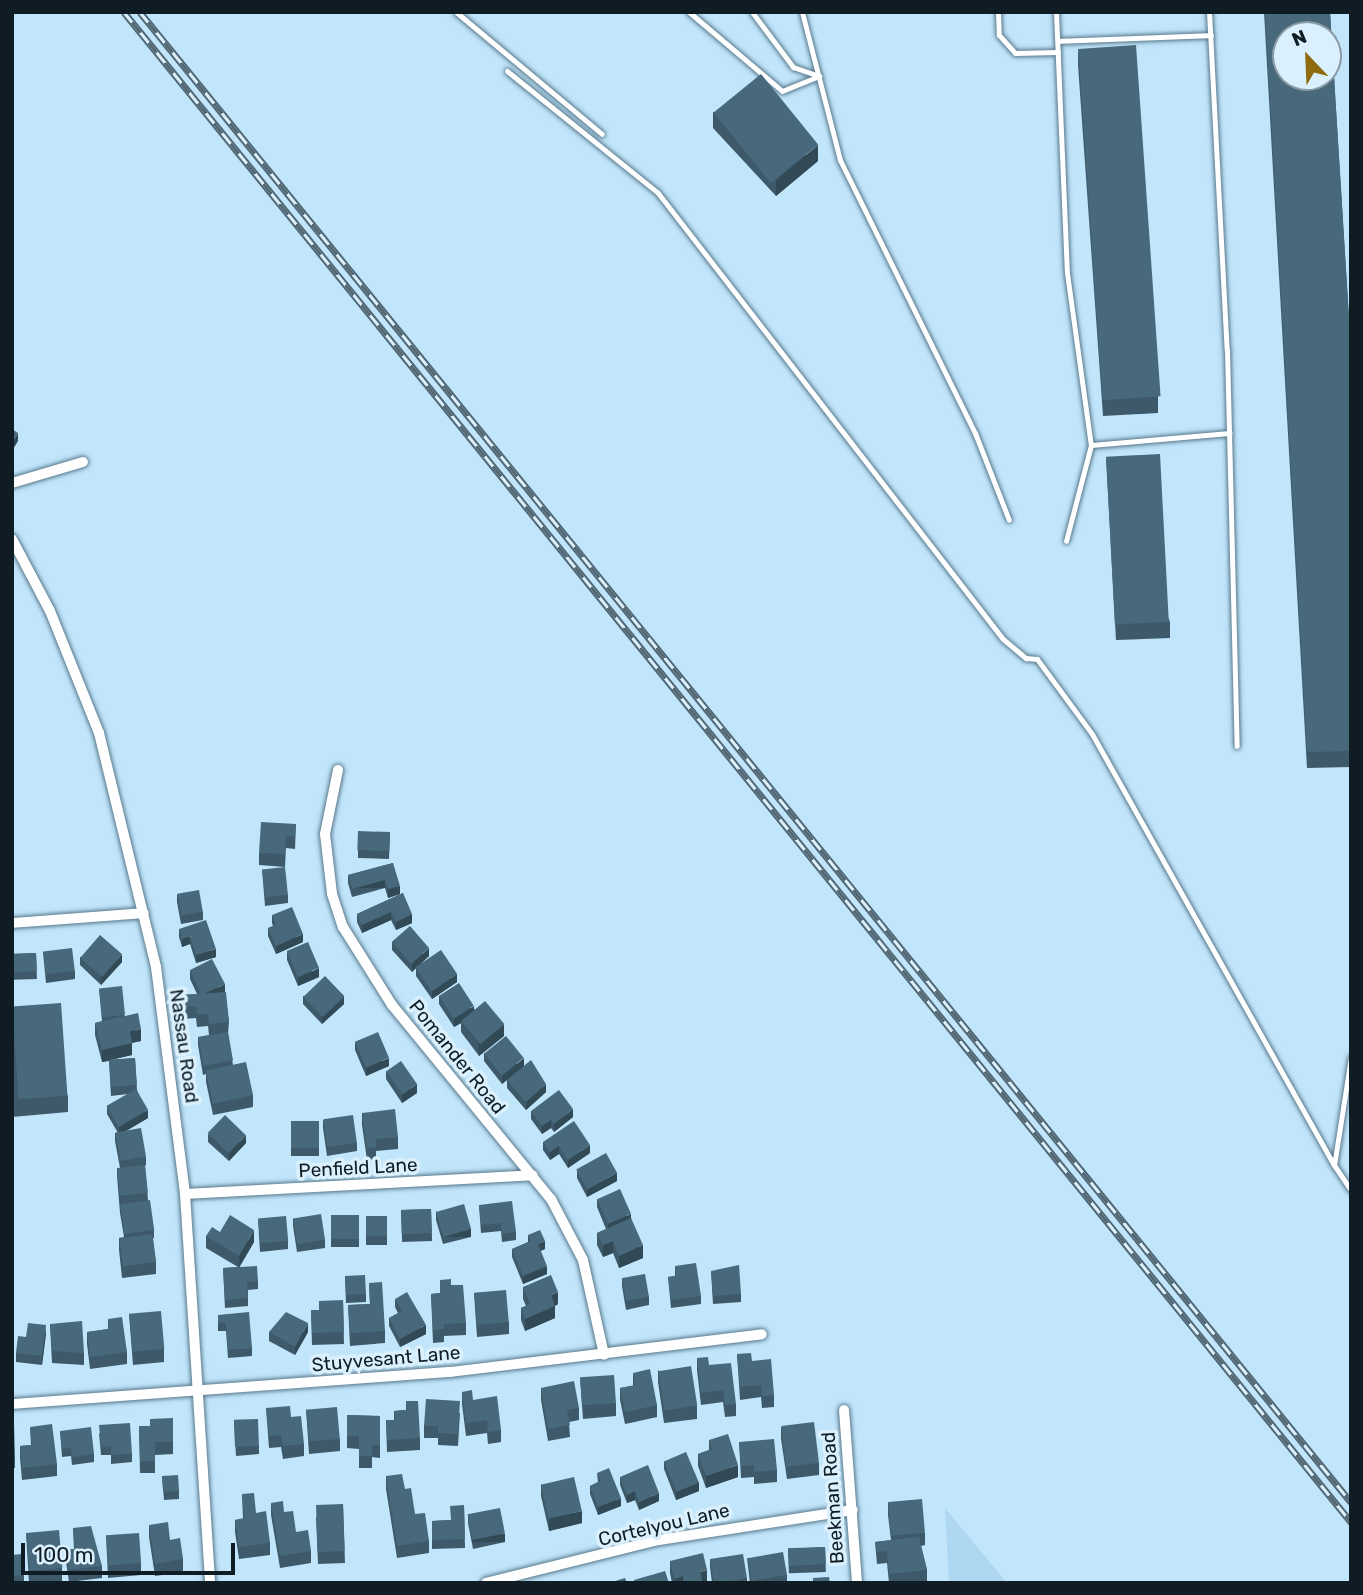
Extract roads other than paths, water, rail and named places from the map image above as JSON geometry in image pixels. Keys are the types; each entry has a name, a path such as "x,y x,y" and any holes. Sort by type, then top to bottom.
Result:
{"street":[{"path":"12,483 83,462"},
{"name":"Nassau Road","path":"12,539 50,611 99,733 156,967 186,1195 209,1583"},
{"name":"Pomander Road","path":"338,770 325,834 332,894 343,927 392,1005 551,1199 583,1260 604,1354"},
{"path":"12,923 144,913"},
{"name":"Penfield Lane","path":"186,1195 532,1175"},
{"name":"Stuyvesant Lane","path":"12,1404 198,1391 604,1354 762,1334"},
{"name":"Beekman Road","path":"844,1410 857,1583"},
{"name":"Cortelyou Lane","path":"486,1583 659,1540 852,1510"}],"lane":[{"path":"456,12 602,134"},
{"path":"689,12 782,91 819,76"},
{"path":"752,12 793,67 819,76"},
{"path":"802,12 840,160 975,433 1009,520"},
{"path":"998,12 999,35 1015,53 1058,52"},
{"path":"1056,12 1067,273 1091,444 1066,541"},
{"path":"1209,12 1229,433 1237,746"},
{"path":"1058,41 1211,35"},
{"path":"507,71 658,193 1003,639 1026,657 1037,659 1092,734 1334,1165 1351,1190"},
{"path":"1091,444 1229,433"},
{"path":"1334,1165 1351,1057"}],"railway":[{"path":"124,12 1351,1522"},
{"path":"140,12 1351,1502"}]}
